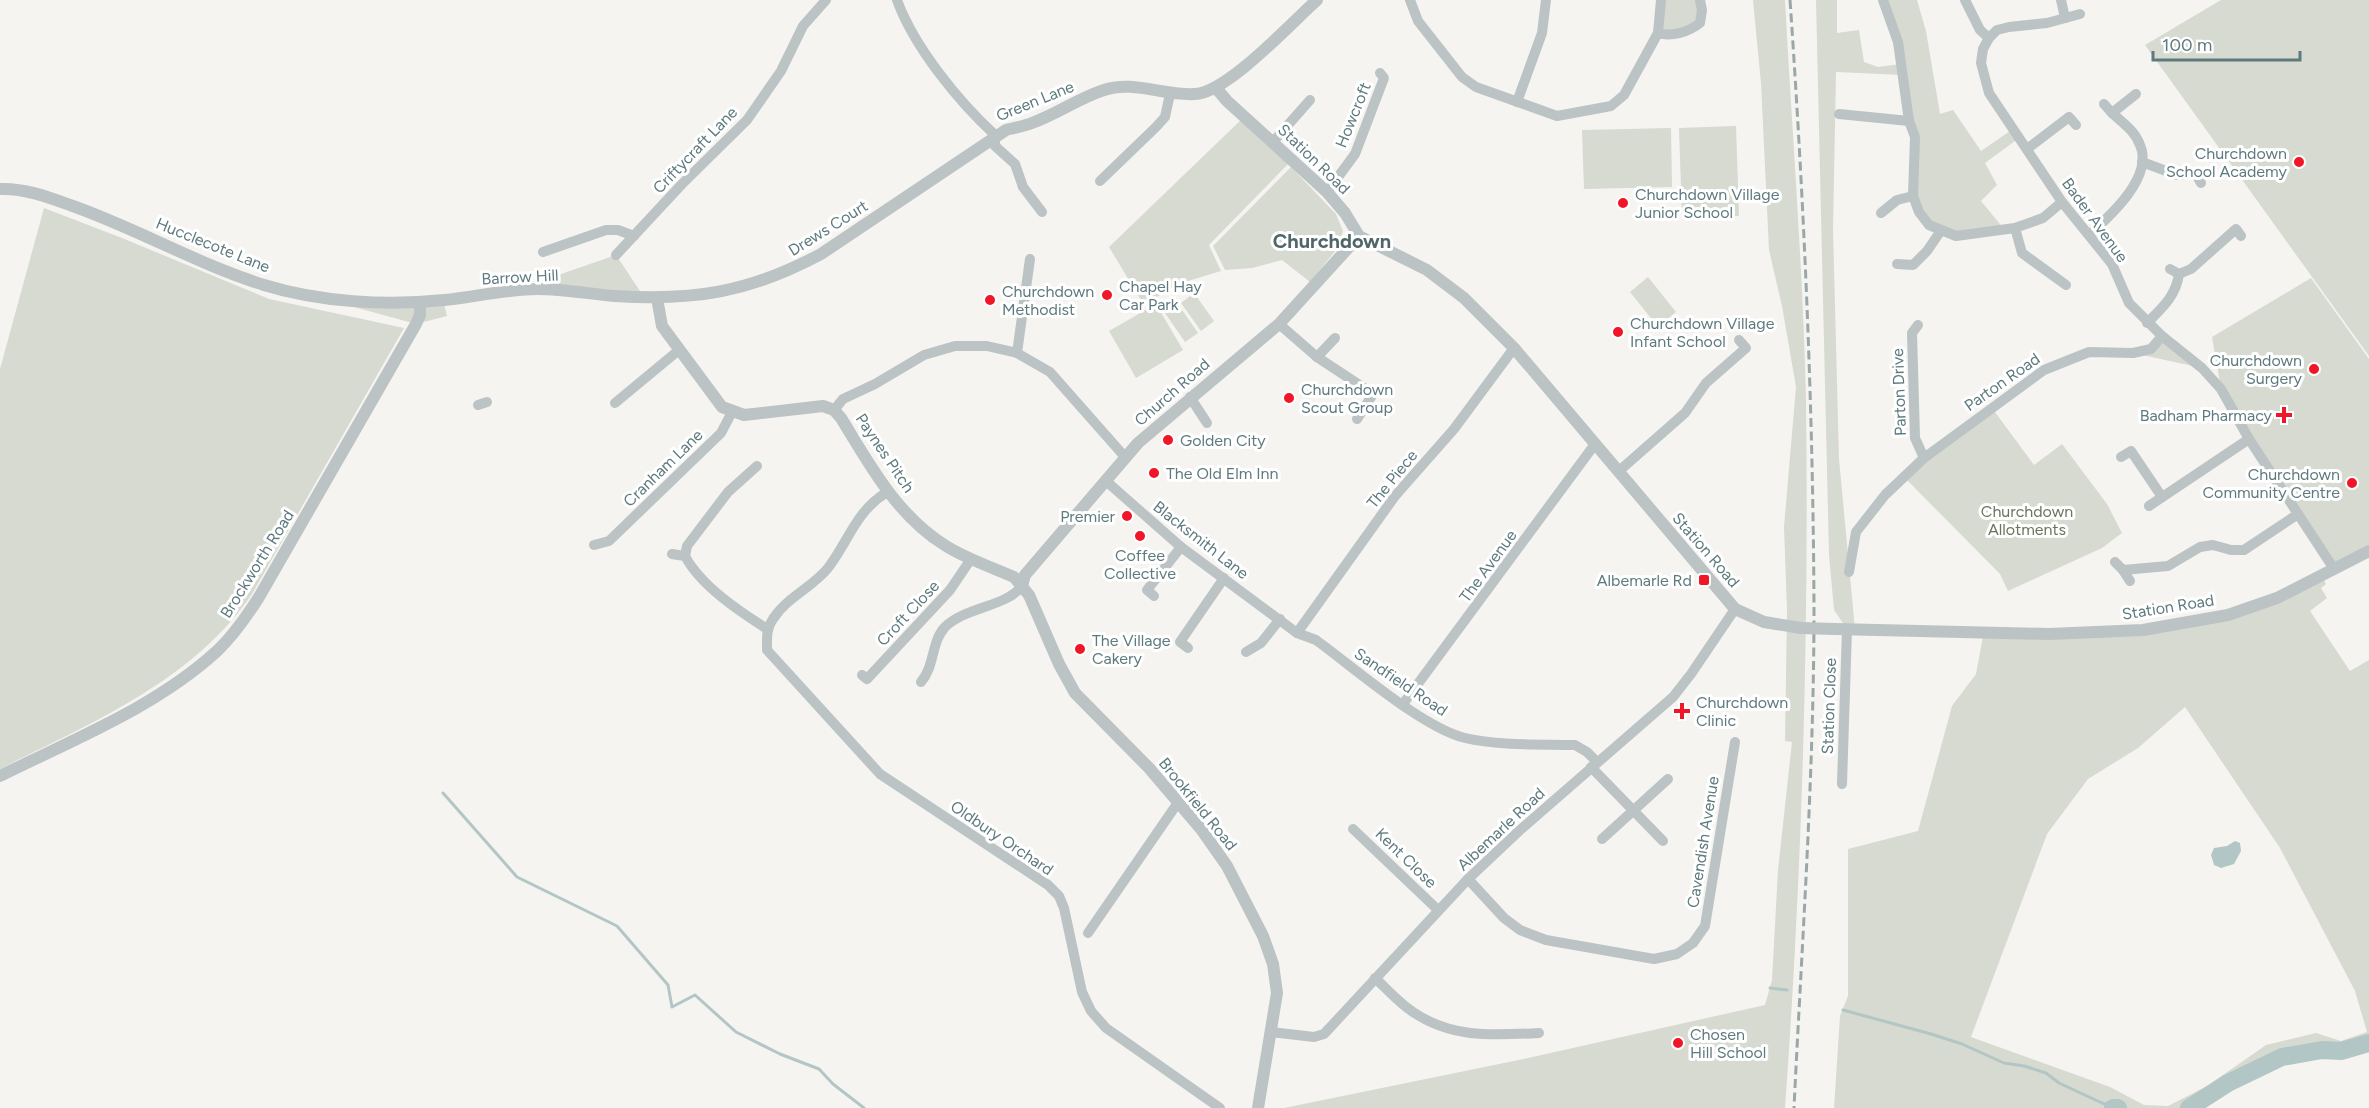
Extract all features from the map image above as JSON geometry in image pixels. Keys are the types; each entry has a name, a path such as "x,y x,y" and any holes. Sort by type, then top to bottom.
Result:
{"street":[{"name":"Criftycraft Lane","path":"616,255 747,120 781,71 802,26 826,0"},
{"name":"Green Lane","path":"897,0 903,15 936,67 964,105 995,135 1033,122 1104,90 1126,86 1170,94 1198,94 1216,88"},
{"path":"1216,88 1233,77 1317,0"},
{"path":"1410,0 1418,21 1462,78 1476,87 1557,116 1611,106 1624,95 1658,33 1660,0"},
{"path":"1517,102 1542,33 1546,0"},
{"path":"1658,33 1667,35 1693,29 1700,23 1702,10 1700,0"},
{"path":"1883,0 1898,42 1909,121 1915,137 1913,196 1919,212 1929,225 1956,236 2015,228 2043,218 2062,202"},
{"path":"1965,0 1980,30 1989,38 1997,30 2048,23 2080,14"},
{"path":"2061,0 2065,18"},
{"name":"Bader Avenue","path":"1989,38 1983,49 1981,63 1989,93 2062,202 2112,264 2129,303 2162,336"},
{"name":"Howcroft","path":"1327,192 1355,154 1386,77"},
{"name":"Station Road","path":"1216,88 1227,101 1327,192 1345,213 1359,236 1426,270 1464,298 1514,348 1735,609 1764,622 1801,628 2049,634 2143,630 2228,615 2277,598 2334,569"},
{"path":"1100,181 1165,117 1170,94"},
{"path":"2112,113 2136,94"},
{"path":"1273,142 1307,104 1294,100"},
{"path":"2089,235 2115,212 2138,179 2142,162 2142,147 2133,132 2104,104"},
{"path":"1839,114 1909,121"},
{"path":"2027,149 2069,117 2076,125"},
{"path":"995,135 995,146 1015,164 1023,187 1041,213"},
{"name":"Drews Court","path":"657,298 682,298 723,292 761,282 794,268 853,234 980,148 995,135"},
{"path":"2142,162 2177,175 2197,175"},
{"name":"Hucclecote Lane","path":"0,189 11,189 46,197 78,208 228,272 292,293 325,299 420,302"},
{"path":"1881,213 1897,200 1913,196"},
{"path":"2015,228 2022,254 2061,281 2049,287"},
{"path":"2147,322 2170,299 2178,284 2175,271 2191,269 2236,229 2241,236"},
{"path":"543,252 606,230 618,230 634,236"},
{"path":"1897,264 1912,265 1927,251 1940,231"},
{"name":"Church Road","path":"1023,586 1025,575 1138,443 1279,324 1359,236"},
{"path":"1017,353 1030,259"},
{"name":"Barrow Hill","path":"420,302 537,289 657,298"},
{"path":"657,298 662,326 722,407 732,412"},
{"name":"Brockworth Road","path":"0,776 145,703 186,676 218,650 249,612 293,540 416,324 420,315 420,302"},
{"path":"1279,324 1317,357 1373,394 1357,419"},
{"name":"Parton Drive","path":"1918,325 1912,333 1915,438 1924,458"},
{"path":"2162,336 2202,368 2221,389 2249,439 2334,569 2369,550"},
{"name":"Parton Road","path":"1849,572 1856,532 1886,495 1924,458 2044,370 2089,352 2133,353 2151,349 2162,336"},
{"path":"1317,357 1335,338"},
{"path":"1619,471 1685,413 1706,384 1746,348 1739,340"},
{"path":"834,410 843,399 875,384 924,355 955,346 987,346 1017,353 1050,372 1125,457"},
{"name":"The Piece","path":"1297,633 1395,496 1454,429 1514,348"},
{"path":"615,403 679,350"},
{"path":"1190,397 1208,423"},
{"name":"Paynes Pitch","path":"732,412 753,414 823,406 834,410 887,492 920,526 945,546 1014,577 1023,586"},
{"name":"Cranham Lane","path":"594,545 609,541 721,433 732,412"},
{"path":"2149,506 2249,439"},
{"name":"The Avenue","path":"1403,704 1595,444"},
{"path":"2121,457 2131,451 2162,497"},
{"path":"743,462 754,469 728,492 687,546 685,556 690,566 731,606 767,629 774,616 828,569 852,528 873,500 887,492"},
{"name":"Blacksmith Lane","path":"1106,481 1181,547 1297,633"},
{"path":"2130,581 2119,566 2168,566 2200,547 2213,545 2231,550 2244,550 2298,514"},
{"path":"1146,590 1181,547"},
{"path":"672,554 685,556"},
{"name":"Croft Close","path":"862,675 867,679 928,615 951,590 971,559"},
{"path":"2168,566 2172,579"},
{"path":"1181,642 1224,578"},
{"path":"929,677 938,639 945,626 973,611 1016,595 1023,586"},
{"name":"Brookfield Road","path":"1023,586 1075,693 1179,801 1201,829 1227,866 1263,936 1274,964 1277,993 1258,1108"},
{"name":"Albemarle Road","path":"1271,1032 1314,1037 1324,1034 1468,879 1520,830 1673,697 1735,609"},
{"path":"1245,652 1261,643 1280,619"},
{"name":"Oldbury Orchard","path":"767,629 767,650 880,774 1048,885 1059,896 1064,908 1082,992 1091,1011 1106,1028 1220,1108"},
{"name":"Station Close","path":"1841,629 1842,784"},
{"name":"Sandfield Road","path":"1297,633 1316,640 1434,725 1463,738 1489,742 1575,746 1587,752 1594,765 1634,812 1663,841"},
{"name":"Cavendish Avenue","path":"1468,879 1504,918 1520,930 1546,940 1654,959 1677,954 1693,943 1705,926 1735,742"},
{"path":"1602,839 1668,779"},
{"path":"1088,933 1179,801"},
{"name":"Kent Close","path":"1353,829 1438,910"},
{"path":"1375,978 1413,1012 1437,1025 1462,1033 1491,1035 1539,1033"},
{"path":"1521,1034 1522,1046"}],"green space":[{"path":"1661,0 1700,0 1700,23 1658,33"},
{"path":"1753,0 1785,0 1805,351 1807,489 1803,754 1796,931 1785,1108 1284,1108 1528,1058 1765,1005 1772,980 1778,870 1792,742 1785,741 1787,610 1784,527 1796,387 1782,306 1769,250 1761,83"},
{"path":"1816,0 1837,0 1837,33 1859,30 1864,62 1878,67 1901,64 1883,0 1917,0 1926,31 1940,114 1953,110 1981,151 2013,129 2019,138 1985,163 1997,185 1981,201 2004,229 1940,232 1913,196 1915,137 1903,75 1836,72 1833,230 1839,459 1855,629 1847,629 1834,610 1829,555"},
{"name":"Churchdown School Academy","path":"2221,0 2369,0 2369,356 2145,45"},
{"path":"1244,117 1289,163 1209,245 1221,271 1178,284 1144,305 1109,247"},
{"path":"1736,126 1739,216 1682,218 1679,128"},
{"path":"1671,128 1672,187 1584,189 1582,130"},
{"path":"1291,167 1336,214 1343,231 1336,250 1310,282 1282,260 1252,268 1225,270 1213,246"},
{"path":"44,208 269,299 404,328 252,594 228,625 201,652 138,697 0,769 0,369"},
{"path":"616,255 644,297 537,289 538,282"},
{"path":"1648,277 1676,312 1658,327 1630,292"},
{"path":"2311,278 2369,359 2369,551 2334,569 2221,389 2212,337"},
{"path":"1194,293 1214,321 1201,331 1181,303"},
{"path":"325,299 443,300 447,316 416,324"},
{"path":"1156,304 1183,350 1136,378 1109,331"},
{"path":"1178,304 1198,333 1185,342 1165,313"},
{"path":"2162,336 2202,368 2133,353 2151,349"},
{"name":"Churchdown Allotments","path":"1992,408 2034,465 2062,444 2107,504 2122,533 2102,548 2008,591 2000,574 1904,477"},
{"path":"2322,576 2326,584 2321,588 2327,598 2310,611 2350,671 2369,660 2369,1043 2341,1051 2322,1050 2282,1057 2228,1083 2189,1108 1834,1108 1840,1016 1848,996 1848,849 1918,831 1952,706 1976,674 1984,631 2187,624","holes":["2185,707 2280,848 2355,991 2367,1032 2341,1041 2316,1033 2266,1045 2207,1086 2168,1106 2144,1105 2110,1087 1971,1037 2047,834 2088,779 2138,748"]}],"shaded area":[{"path":"2235,841 2240,843 2241,851 2234,864 2221,868 2214,865 2211,855 2214,848 2227,846"}],"waterway":[{"path":"443,793 517,877 617,926 668,985 672,1007 695,995 736,1032 780,1054 819,1069 833,1084 864,1108"},
{"path":"1770,988 1787,990"},
{"path":"1843,1010 1931,1034 1962,1044 2004,1063 2046,1073 2059,1083 2114,1107"},
{"path":"2189,1108 2228,1083 2282,1057 2322,1050 2341,1051 2369,1043"},
{"path":"2113,1108 2118,1108"}],"railway":[{"path":"1790,0 1807,303 1814,607 1810,795 1794,1108"}],"place":[{"name":"Churchdown School Academy","path":"2299,162"},
{"name":"Churchdown Village Junior School","path":"1623,203"},
{"name":"Chapel Hay Car Park","path":"1107,295"},
{"name":"Churchdown Methodist","path":"990,300"},
{"name":"Churchdown Village Infant School","path":"1618,332"},
{"name":"Churchdown Surgery","path":"2314,369"},
{"name":"Churchdown Scout Group","path":"1289,398"},
{"name":"Badham Pharmacy","path":"2284,415"},
{"name":"Golden City","path":"1168,440"},
{"name":"The Old Elm Inn","path":"1154,473"},
{"name":"Churchdown Community Centre","path":"2352,483"},
{"name":"Premier","path":"1127,516"},
{"name":"Coffee Collective","path":"1140,536"},
{"name":"Albemarle Rd","path":"1704,580"},
{"name":"The Village Cakery","path":"1080,649"},
{"name":"Churchdown Clinic","path":"1682,711"},
{"name":"Chosen Hill School","path":"1678,1043"}],"district":[{"name":"Churchdown","path":"1332,241"}]}
